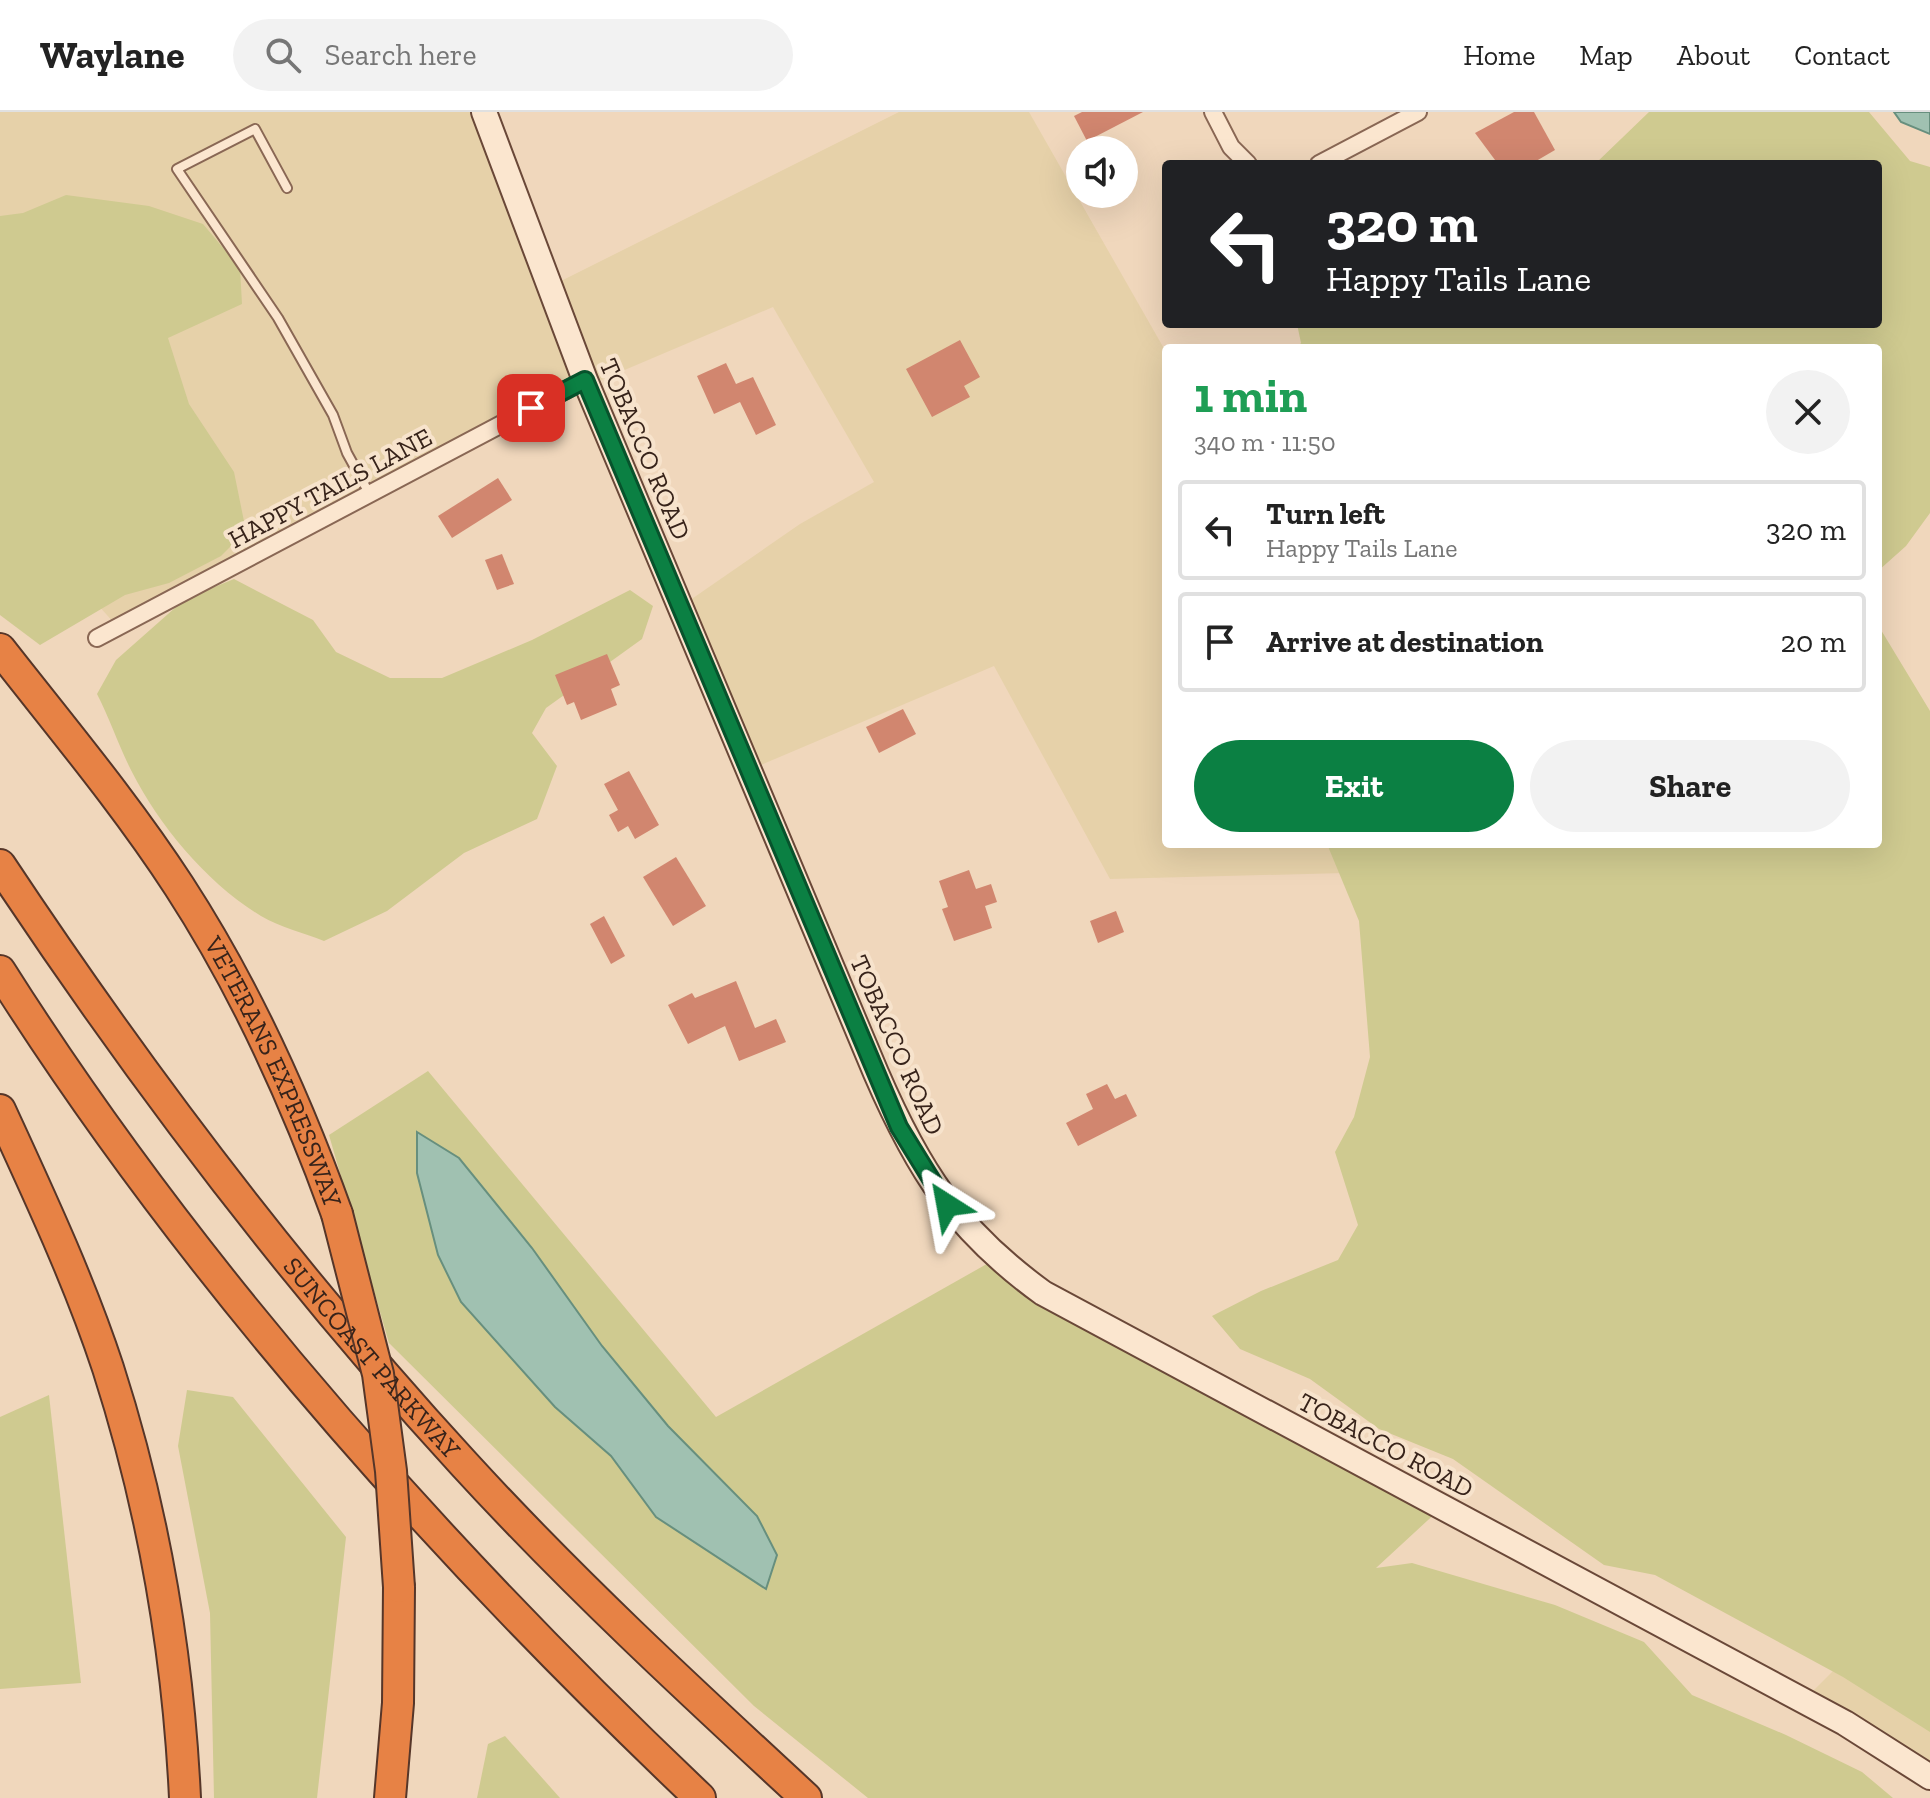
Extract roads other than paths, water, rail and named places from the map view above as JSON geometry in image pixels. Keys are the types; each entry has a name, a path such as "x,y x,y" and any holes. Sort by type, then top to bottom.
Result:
{"highway":[{"name":"VETERANS EXPRESSWAY","path":"0,649 153,847 208,931 285,1081 337,1214 378,1374 391,1471 399,1587 398,1703 390,1798"},
{"name":"SUNCOAST PARKWAY","path":"0,865 154,1089 322,1302 465,1465 595,1598 806,1798"},
{"path":"0,971 60,1062 194,1243 351,1434 465,1565 700,1798"},
{"path":"0,1110 82,1297 131,1445 161,1578 176,1665 185,1798"},
{"path":"753,1749 816,1798"}],"street":[{"name":"TOBACCO ROAD","path":"484,112 585,380 899,1127 947,1205 972,1233 1043,1293 1831,1715 1930,1777"},
{"path":"1213,112 1231,147 1244,160"},
{"path":"1327,160 1418,112"},
{"name":"HAPPY TAILS LANE","path":"97,638 585,380"}],"lane":[{"path":"287,188 255,129 177,169 278,318 333,415 347,453 370,494"}]}
